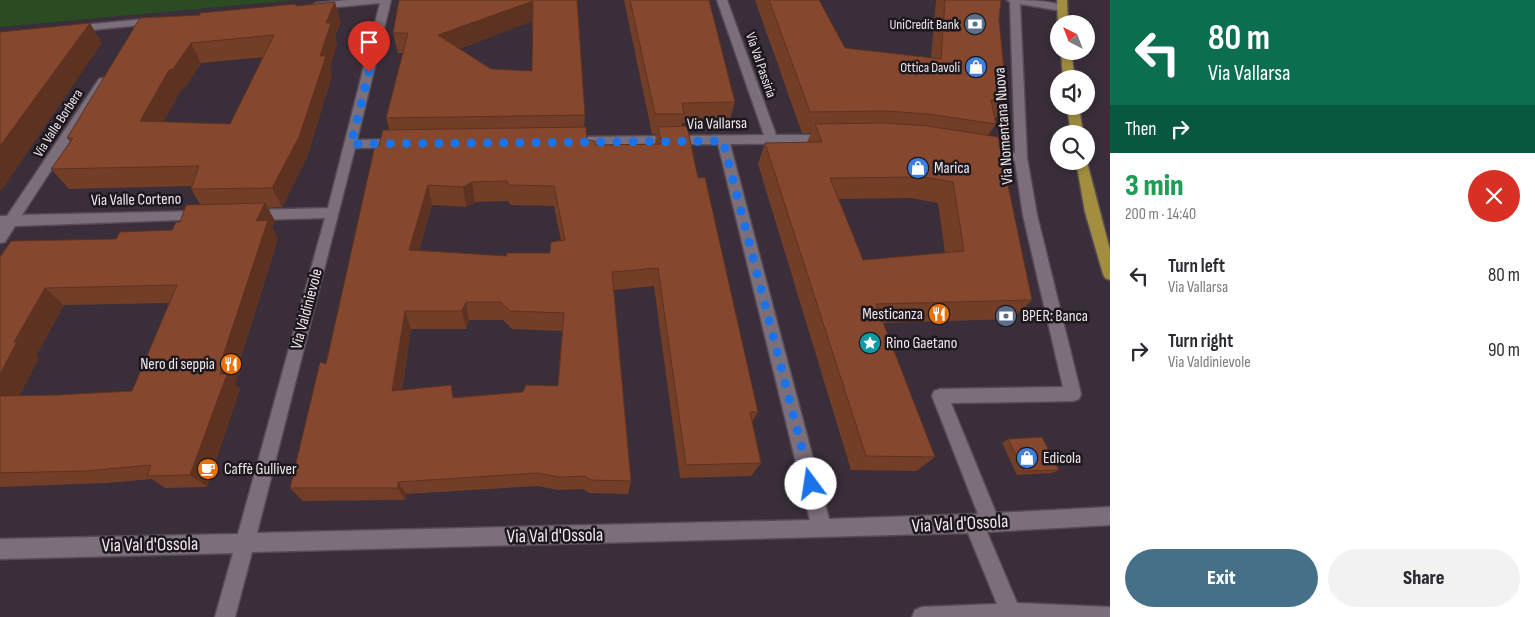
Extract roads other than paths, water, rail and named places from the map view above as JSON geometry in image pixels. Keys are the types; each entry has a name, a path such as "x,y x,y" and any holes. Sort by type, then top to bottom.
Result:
{"main road":[{"path":"1084,170 1092,212 1110,274"}],"street":[{"path":"303,7 379,0"},
{"name":"Via Valdinievole","path":"226,617 244,543 351,144 386,0"},
{"name":"Via Val Passiria","path":"722,0 771,139"},
{"path":"1014,0 1062,4"},
{"name":"Via Nomentana Nuova","path":"983,524 940,396 1073,394 1030,215 1021,158 1014,0"},
{"path":"65,30 169,20"},
{"path":"130,39 140,23"},
{"name":"Via Valle Borbera","path":"0,238 6,221 109,72"},
{"name":"Via Vallarsa","path":"563,142 836,138"},
{"path":"723,141 822,529"},
{"path":"351,144 413,143"},
{"path":"966,148 1021,158"},
{"path":"236,216 333,213"},
{"name":"Via Valle Corteno","path":"6,221 216,216"},
{"name":"Via Val d'Ossola","path":"0,549 822,529 983,524 1110,516"},
{"path":"983,524 1011,613"},
{"path":"922,617 1011,613 1110,617"}],"place":[{"name":"UniCredit Bank","path":"975,24"},
{"name":"Ottica Davoli","path":"976,67"},
{"name":"Marica","path":"918,168"},
{"name":"Mesticanza","path":"939,314"},
{"name":"BPER: Banca","path":"1006,316"},
{"name":"Rino Gaetano","path":"870,343"},
{"name":"Nero di seppia","path":"231,364"},
{"name":"Edicola","path":"1027,458"},
{"name":"Caffè Gulliver","path":"208,469"}]}
